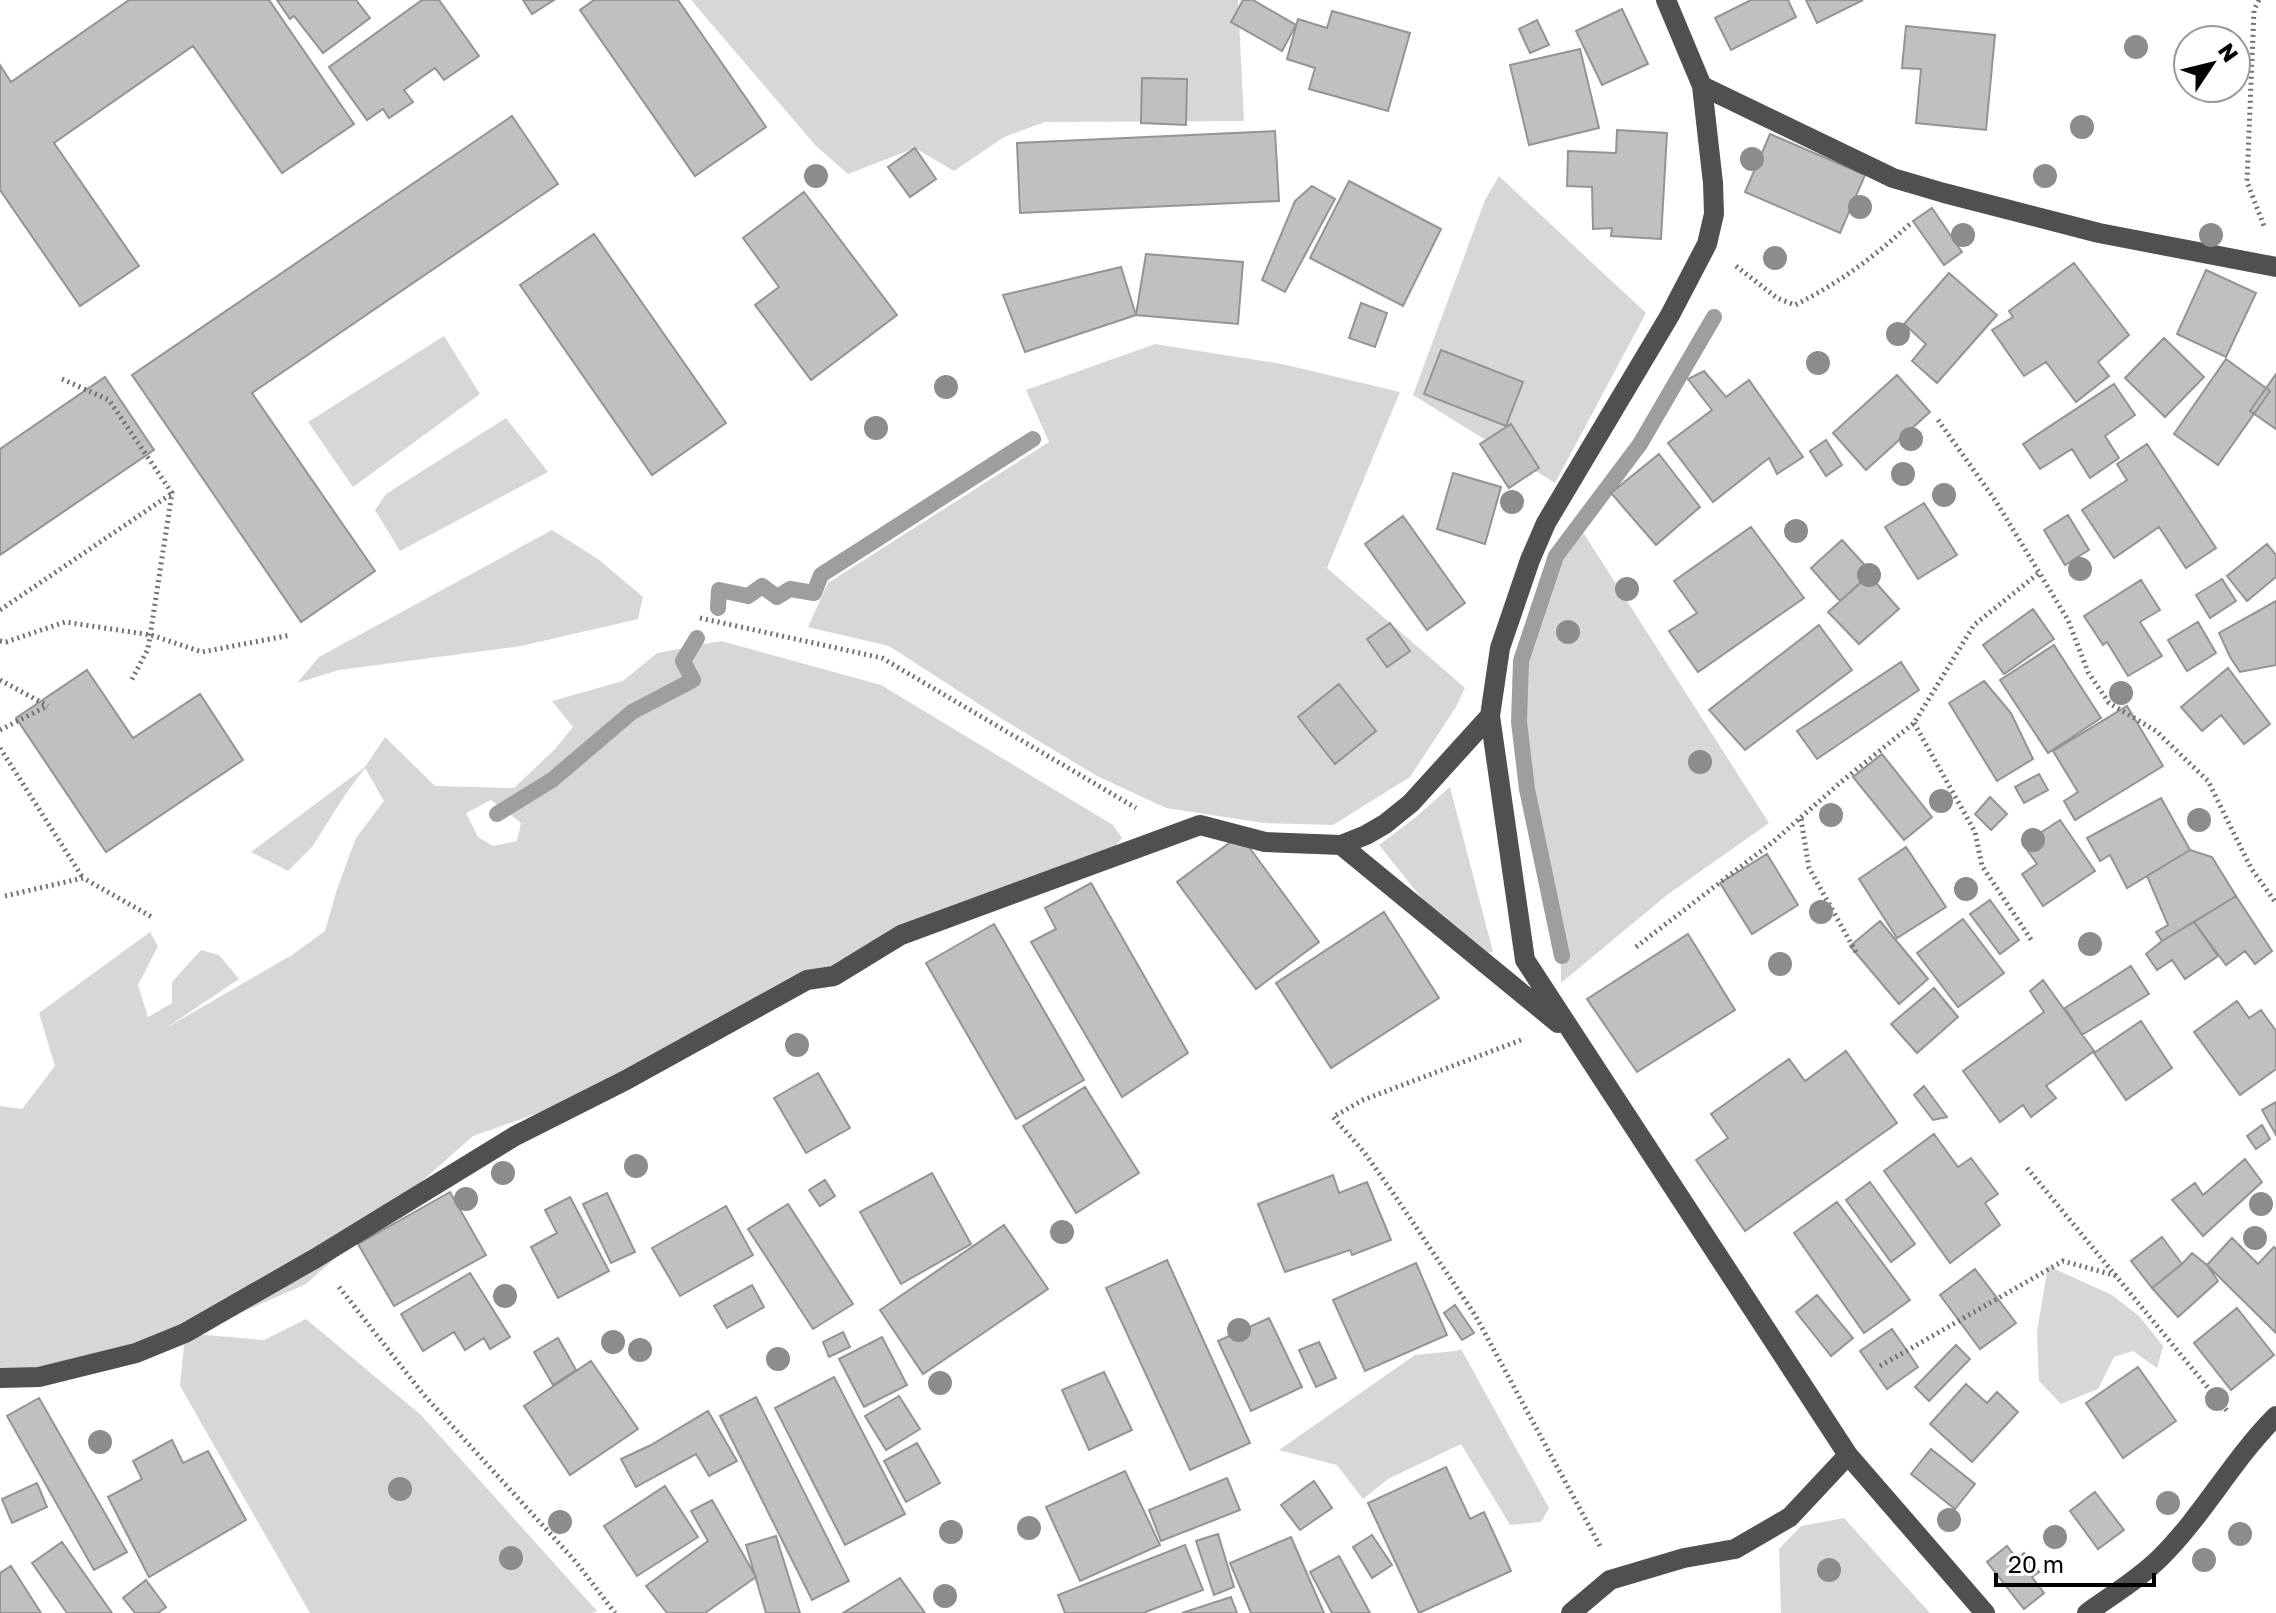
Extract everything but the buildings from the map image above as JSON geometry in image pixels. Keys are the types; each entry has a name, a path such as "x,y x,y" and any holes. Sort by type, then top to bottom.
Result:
{"street":[{"path":"1666,0 1702,86 1714,214 1707,244 1670,315 1546,523 1500,648 1490,716 1525,960 1848,1455 1985,1613"},
{"path":"1702,86 1893,178 2099,233 2276,267"},
{"path":"0,1378 39,1377 136,1353 185,1333 316,1258 515,1136 626,1080 807,980 834,976 901,935 1200,825 1265,842 1341,845 1366,835 1411,803 1490,716"},
{"path":"1341,845 1561,1025"},
{"path":"2087,1613 2138,1578 2161,1557 2252,1441 2276,1416"},
{"path":"1571,1613 1610,1580 1684,1558 1735,1549 1790,1517 1848,1455"}],"path":[{"path":"2259,0 2254,10 2247,182 2266,232"},
{"path":"1707,244 1777,298 1795,305 1820,293 1872,259 1944,193"},
{"path":"62,379 109,400 172,493 148,649 131,681"},
{"path":"1938,420 1995,500 2068,620 2088,672 2109,703 2156,731 2208,781 2251,868 2276,903"},
{"path":"0,610 172,493"},
{"path":"1636,947 1774,841 1914,723 1974,625 2039,573"},
{"path":"700,618 882,658 1140,810"},
{"path":"0,641 6,642 65,622 151,635 202,652 291,635"},
{"path":"0,680 48,706 0,730"},
{"path":"1914,723 1975,832 1982,866 2032,941"},
{"path":"0,748 83,878 152,917"},
{"path":"1800,818 1809,868 1857,954"},
{"path":"5,896 83,878"},
{"path":"1561,1025 1363,1100 1333,1117 1364,1152 1475,1315 1610,1564 1610,1580"},
{"path":"2027,1168 2252,1441"},
{"path":"316,1258 423,1394 576,1562 615,1613"},
{"path":"1880,1366 2063,1261 2118,1277"}],"shaded area":[{"path":"691,0 1238,0 1244,121 1045,122 1004,137 954,171 915,148 848,174 816,146"},
{"path":"1499,176 1646,313 1555,483 1413,395 1485,200"},
{"path":"444,336 480,394 353,487 308,422"},
{"path":"1155,344 1282,364 1400,392 1327,568 1465,688 1410,777 1333,825 1264,823 1166,808 1097,776 889,646 808,627 828,583 1049,442 1026,390"},
{"path":"506,418 548,472 400,551 375,510 386,494"},
{"path":"1579,526 1769,823 1667,895 1561,983 1561,956 1527,789 1519,722 1521,661 1556,556"},
{"path":"552,530 598,559 643,597 638,619 521,646 339,670 297,683 319,657"},
{"path":"721,641 881,685 1113,825 1122,838 1105,858 876,945 615,1086 473,1136 306,1284 193,1334 264,1340 306,1319 421,1415 597,1611 310,1613 180,1386 185,1336 0,1381 0,1106 22,1109 55,1066 39,1013 150,932 158,946 138,985 148,1017 172,1003 172,982 201,950 219,955 239,979 166,1028 292,955 325,931 356,838 384,801 365,768 312,847 288,871 251,852 365,767 385,737 435,786 514,788 573,727 552,701 623,681 657,653","holes":["491,800 521,823 517,841 493,846 478,837 466,813"]},
{"path":"1450,787 1493,952 1468,956 1379,845"},
{"path":"2048,1266 2112,1295 2139,1316 2163,1346 2157,1368 2133,1351 2114,1357 2098,1389 2061,1404 2039,1381 2037,1332"},
{"path":"1461,1349 1549,1508 1541,1522 1510,1525 1461,1444 1388,1479 1363,1499 1337,1465 1279,1450 1415,1355"},
{"path":"1844,1518 1930,1613 1781,1613 1779,1549 1801,1526"}],"waterway":[{"path":"1562,956 1527,789 1519,722 1521,661 1556,556 1640,444 1714,317"},
{"path":"718,608 719,590 748,596 762,586 777,597 790,589 814,593 821,575 1033,439"},
{"path":"497,814 552,780 632,712 693,680 683,661 697,638"}]}
